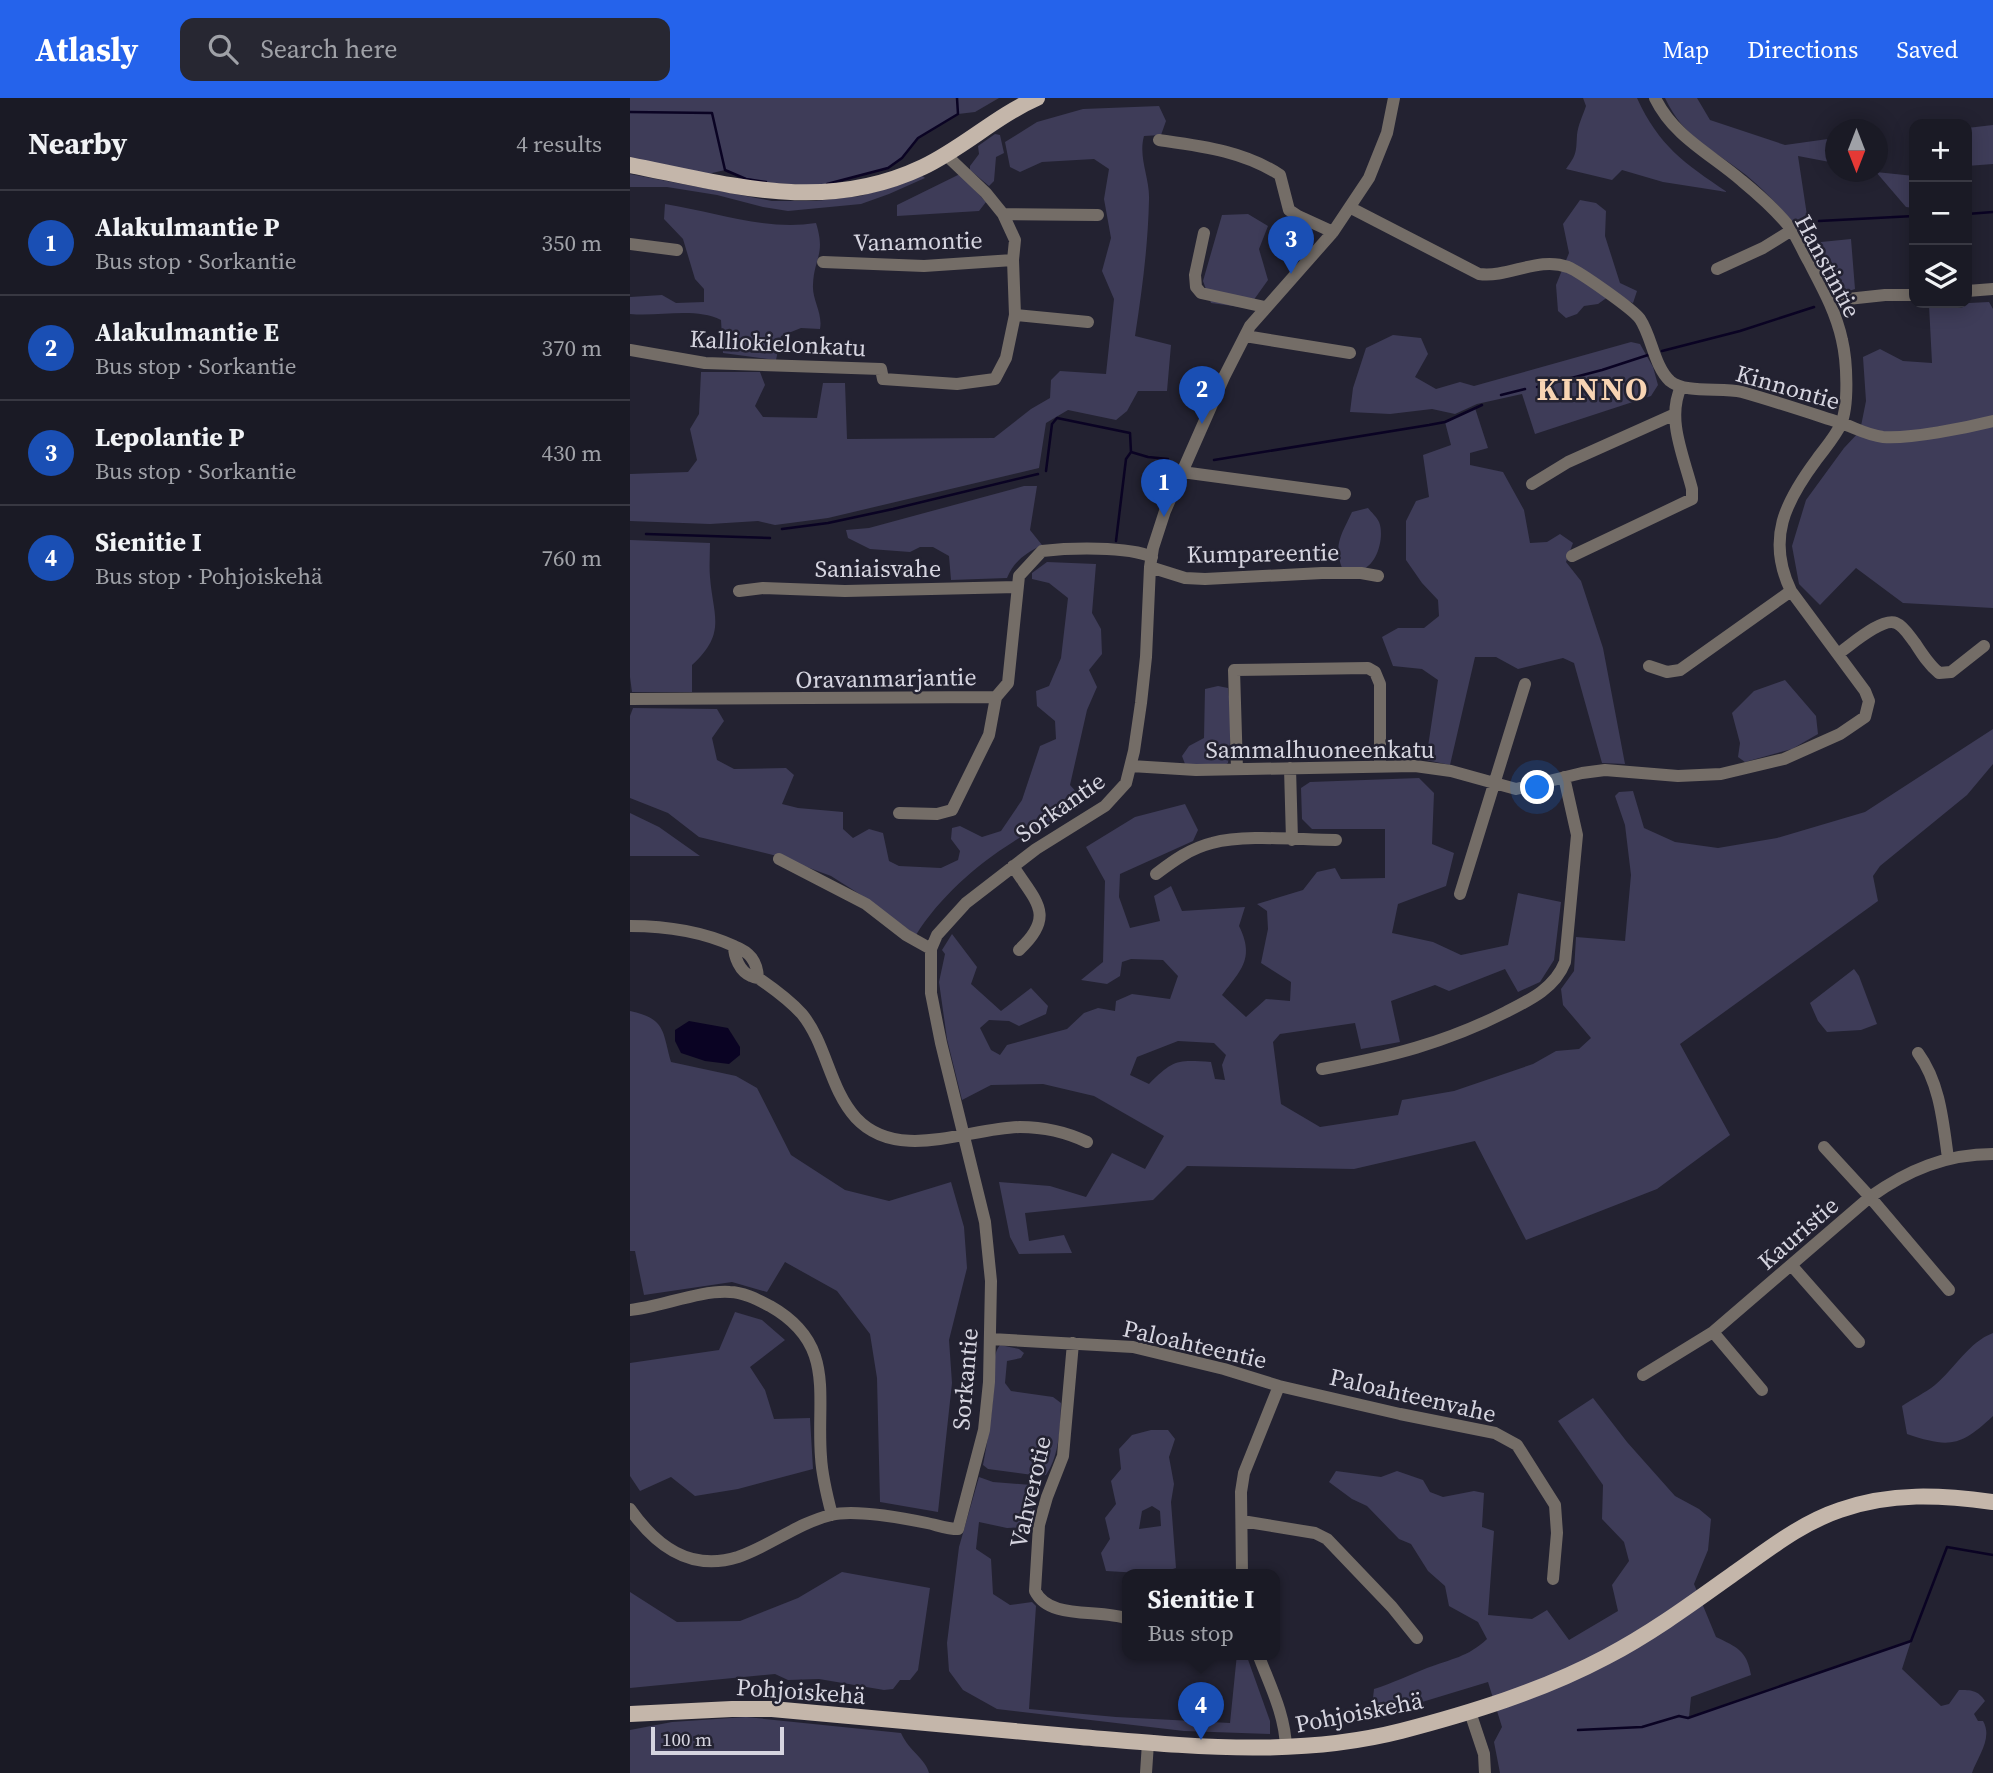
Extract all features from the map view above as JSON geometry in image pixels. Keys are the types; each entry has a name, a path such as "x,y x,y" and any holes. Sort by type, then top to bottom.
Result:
{"main road":[{"path":"630,165 741,188 807,194 834,192 879,183 925,166 1000,117 1037,98"},
{"name":"Pohjoiskehä","path":"632,1714 772,1709 1204,1747 1286,1748 1337,1744 1470,1712 1558,1679 1607,1657 1679,1613 1782,1539 1809,1523 1840,1510 1869,1502 1918,1495 1993,1502"}],"street":[{"name":"Sorkantie","path":"832,1515 854,1513 958,1529 984,1430 991,1281 981,1200 940,1043 931,993 931,949 937,935 966,902 1035,849 1105,806 1126,783 1131,766 1146,657 1151,562 1165,510 1245,336 1265,307 1333,232 1351,208 1379,156 1388,133 1394,98"},
{"name":"Hanstintie","path":"1655,98 1670,123 1684,137 1741,179 1792,230 1839,327 1845,356 1842,423"},
{"path":"1159,140 1208,147 1263,163 1280,175 1289,210 1333,232"},
{"name":"Kalliokielonkatu","path":"630,350 705,363 881,369 883,379 957,384 995,379 1006,358 1015,315 1015,240 1003,214 986,193 945,154"},
{"path":"1351,208 1479,274 1497,275 1527,267 1567,266 1587,277 1632,310 1640,320 1668,379 1681,387 1675,400 1673,415 1692,489 1692,499 1572,556"},
{"path":"1003,214 1098,215"},
{"path":"1717,269 1763,248 1792,230"},
{"path":"1205,233 1195,275 1196,287 1201,293 1265,307"},
{"path":"630,244 677,250"},
{"name":"Vanamontie","path":"823,262 924,266 1013,260"},
{"path":"1972,291 1993,289"},
{"path":"1829,302 1909,295"},
{"path":"1015,315 1088,322"},
{"path":"1245,336 1350,353"},
{"name":"Kinnontie","path":"1681,387 1742,392 1842,423 1867,435 1887,437 1993,421"},
{"path":"1532,484 1568,462 1673,415"},
{"name":"Sammalhuoneenkatu","path":"1131,766 1196,770 1380,765 1436,767 1516,789 1605,770 1678,776 1721,774 1765,765 1817,746 1865,717 1869,701 1839,653 1791,590 1783,574 1780,531 1785,509 1793,493 1842,423"},
{"path":"1182,472 1345,494"},
{"name":"Oravanmarjantie","path":"630,699 996,697 1008,683 1019,576 1042,551 1067,548 1143,553 1151,562"},
{"name":"Kumpareentie","path":"1151,562 1185,578 1322,573 1378,576"},
{"name":"Saniaisvahe","path":"739,591 763,588 845,591 1017,587"},
{"path":"1649,666 1667,672 1679,670 1791,590"},
{"path":"1839,653 1888,622 1897,623 1906,631 1931,667 1939,673 1951,672 1984,646"},
{"path":"1237,769 1234,670 1368,668 1375,672 1380,684 1380,765"},
{"path":"1460,894 1525,684"},
{"path":"899,813 937,814 952,810 989,736 996,697"},
{"path":"1290,768 1292,840"},
{"path":"1322,1069 1412,1050 1469,1031 1536,996 1557,977 1565,962 1577,835 1564,777"},
{"path":"1156,874 1174,861 1212,843 1230,840 1336,840"},
{"path":"779,859 866,904 906,935 931,949"},
{"path":"1013,866 1038,902 1040,921 1033,937 1019,950"},
{"path":"630,926 700,933 734,946 734,957 748,976 758,978 799,1011 813,1029 842,1101 869,1130 903,1141 932,1140 994,1129 1041,1128 1087,1142"},
{"path":"1918,1053 1928,1067 1933,1081 1943,1118 1948,1158"},
{"path":"1824,1147 1949,1290"},
{"name":"Kauristie","path":"1643,1375 1713,1332 1870,1197 1914,1170 1948,1158 1993,1154"},
{"path":"1792,1266 1859,1342"},
{"path":"630,1310 731,1291 758,1300 787,1316 818,1361 822,1392 821,1457 832,1515 738,1557 691,1560 668,1549 647,1532 630,1509"},
{"path":"1713,1332 1762,1390"},
{"name":"Paloahteentie","path":"990,1339 1133,1347 1224,1369 1279,1386 1244,1473 1241,1492 1242,1569"},
{"name":"Vahverotie","path":"1073,1343 1063,1456 1046,1497 1039,1525 1035,1591 1045,1605 1122,1618"},
{"name":"Paloahteenvahe","path":"1279,1386 1495,1433 1517,1445 1555,1505 1557,1533 1553,1579"},
{"path":"1242,1521 1315,1533 1328,1539 1392,1607 1417,1638"},
{"path":"1260,1660 1279,1705 1286,1748"},
{"path":"1470,1712 1484,1754 1485,1773"},
{"path":"1146,1773 1148,1743"}],"shaded area":[{"path":"630,98 999,98 975,112 958,114 918,138 902,158 888,168 821,186 746,179 725,170 708,174 630,159"},
{"path":"1583,98 1637,98 1654,129 1674,152 1727,192 1663,182 1622,170 1612,180 1566,169 1575,153 1578,128 1586,106"},
{"path":"1665,98 1697,98 1710,120 1785,145 1825,139 1825,161 1798,156 1808,222 1792,221 1752,180 1690,134"},
{"path":"1159,106 1166,121 1161,135 1144,136 1143,144 1149,192 1148,217 1135,336 1171,345 1167,391 1138,391 1127,411 1116,420 1068,410 1046,423 1039,468 828,518 775,525 758,521 710,524 630,521 630,474 688,472 697,460 690,429 699,414 701,372 760,372 765,385 755,406 763,417 817,418 823,383 845,383 847,439 994,438 1050,398 1051,380 1060,371 1106,374 1114,299 1102,271 1111,238 1104,199 1109,169 1094,159 1042,162 1020,172 1010,167 1005,142 1037,122 1083,109"},
{"path":"1993,125 1993,164 1972,166 1972,127"},
{"path":"995,134 1000,135 1004,153 996,157 994,181 989,186 970,170 970,166 979,154 978,146"},
{"path":"1888,173 1909,175 1909,207 1885,182 1888,182"},
{"path":"630,174 772,201 816,201 860,196 900,185 921,175 925,178 861,204 788,211 667,187 630,187"},
{"path":"960,174 986,202 979,211 897,216 897,205"},
{"path":"1580,200 1596,203 1606,211 1605,236 1620,283 1637,291 1633,303 1612,294 1598,304 1584,306 1577,314 1566,318 1558,311 1556,285 1569,253 1563,224"},
{"path":"665,204 759,223 816,223 820,249 813,291 820,317 820,329 801,328 781,336 776,360 723,353 721,320 711,316 688,313 630,314 630,297 662,295 676,303 704,302 704,289 695,279 683,239 664,219"},
{"path":"1248,214 1268,226 1259,249 1268,280 1248,308 1211,303 1203,281 1222,215"},
{"path":"1851,239 1855,289 1840,294 1815,248 1821,242"},
{"path":"1989,302 1993,309 1993,608 1903,603 1856,568 1820,605 1799,584 1792,546 1806,500 1844,448 1860,431 1866,401 1863,357 1880,349 1903,361 1932,363 1929,308 1972,308 1972,303"},
{"path":"1393,335 1421,338 1428,354 1415,377 1436,389 1460,382 1474,386 1631,342 1640,344 1653,367 1658,385 1651,396 1535,434 1522,394 1477,404 1455,414 1432,409 1390,414 1350,412 1353,388 1366,348"},
{"path":"1475,408 1488,448 1470,453 1470,465 1503,472 1524,510 1530,543 1547,542 1560,534 1573,543 1566,562 1581,581 1603,648 1625,764 1602,763 1574,663 1563,658 1518,669 1496,657 1475,657 1450,765 1426,760 1438,680 1422,669 1393,666 1382,637 1398,628 1424,628 1439,616 1438,600 1406,560 1406,521 1416,501 1429,497 1423,455 1451,445 1445,422"},
{"path":"1024,486 1037,486 1030,530 1042,545 1021,558 1007,578 951,580 949,556 933,547 920,547 910,552 870,549 848,538 846,530 869,528"},
{"path":"1368,508 1381,528 1375,558 1371,564 1359,570 1342,568 1338,552 1342,533 1352,512"},
{"path":"630,540 710,543 714,633 703,654 692,665 692,692 632,692"},
{"path":"1047,562 1096,564 1092,613 1101,629 1102,654 1089,670 1097,687 1087,710 1070,785 1079,795 1080,807 1029,832 985,861 947,895 916,935 831,876 777,856 699,837 668,813 630,798 630,716 633,708 717,709 724,721 712,738 717,760 734,769 786,768 794,775 782,804 843,812 843,829 853,838 869,829 883,833 889,861 899,866 941,868 958,860 960,851 951,839 952,828 960,826 982,837 1001,831 1022,800 1040,746 1056,739 1055,721 1037,706 1036,691 1049,686 1061,658 1068,598 1049,583 1032,579 1032,573"},
{"path":"1785,680 1816,716 1818,734 1792,749 1745,762 1738,757 1740,743 1732,713 1754,691"},
{"path":"1218,686 1228,688 1232,722 1228,763 1222,767 1185,764 1182,756 1189,746 1204,738 1205,689"},
{"path":"1993,729 1993,764 1967,795 1880,866 1873,876 1878,901 1680,1044 1730,1135 1657,1189 1526,1240 1475,1141 1354,1169 1187,1166 1153,1200 1025,1213 1029,1241 1064,1235 1072,1253 1019,1254 1010,1237 999,1182 1050,1186 1086,1197 1112,1153 1145,1169 1164,1136 1094,1096 1043,1084 991,1085 962,1100 947,1039 939,982 945,954 942,950 952,934 977,967 971,984 1001,1011 1031,988 1048,1006 1046,1014 1019,1026 1009,1021 989,1020 980,1028 991,1050 1000,1055 1007,1045 1067,1029 1084,1013 1098,1008 1115,1011 1116,1001 1132,994 1170,999 1178,976 1163,960 1131,959 1122,962 1120,976 1107,984 1081,980 1103,962 1105,881 1086,847 1135,817 1185,804 1198,830 1193,841 1120,874 1119,897 1130,928 1160,921 1154,896 1171,886 1182,911 1245,907 1239,926 1246,947 1244,963 1222,995 1246,1017 1266,999 1290,1001 1291,982 1261,963 1268,929 1267,911 1257,904 1303,890 1317,872 1335,868 1341,879 1385,878 1385,829 1312,829 1302,819 1301,788 1310,782 1419,778 1434,793 1432,844 1454,853 1446,886 1398,904 1392,933 1433,942 1461,955 1508,945 1518,893 1561,902 1554,960 1540,982 1518,992 1505,969 1449,991 1435,985 1391,1001 1400,1042 1361,1049 1355,1023 1280,1034 1273,1042 1281,1104 1320,1127 1398,1115 1402,1100 1454,1091 1533,1064 1556,1051 1579,1049 1591,1038 1563,1005 1561,989 1574,971 1576,937 1625,941 1631,875 1625,825 1615,796 1619,792 1633,791 1644,828 1675,842 1718,848 1777,838 1865,812","holes":["1178,1041 1214,1043 1226,1055 1222,1065 1225,1080 1215,1079 1211,1062 1200,1061 1177,1063 1164,1070 1149,1084 1130,1075 1137,1057"]},
{"path":"630,813 659,827 700,856 630,856"},
{"path":"1854,969 1877,1024 1861,1030 1827,1032 1818,1021 1810,1003"},
{"path":"630,1011 650,1018 661,1028 671,1062 736,1076 757,1088 791,1155 845,1190 889,1201 951,1182 964,1227 967,1268 949,1340 952,1383 938,1512 880,1502 877,1378 870,1334 837,1291 785,1262 767,1292 732,1282 644,1295 635,1251 630,1251"},
{"path":"689,1021 728,1028 740,1047 740,1055 729,1064 705,1061 681,1053 675,1041 675,1030"},
{"path":"735,1312 762,1320 785,1340 750,1367 765,1390 774,1419 810,1418 813,1469 738,1489 695,1496 671,1477 640,1491 630,1476 630,1363 719,1350"},
{"path":"1993,1333 1993,1416 1972,1434 1953,1442 1944,1443 1907,1434 1902,1406 1935,1385 1969,1349"},
{"path":"1000,1345 1019,1349 1024,1353 1021,1358 1007,1361 1005,1383 1011,1391 1053,1397 1061,1403 1057,1450 1046,1475 988,1469 983,1465 992,1407 995,1358"},
{"path":"1593,1398 1627,1442 1675,1496 1711,1519 1708,1550 1694,1584 1716,1637 1744,1655 1751,1675 1691,1697 1689,1717 1911,1641 1902,1669 1941,1706 1949,1704 1959,1690 1974,1691 1985,1701 1974,1714 1978,1721 1983,1721 1986,1734 1984,1747 1972,1773 1500,1773 1494,1742 1502,1727 1488,1682 1376,1716 1372,1707 1374,1689 1459,1657 1487,1639 1478,1622 1449,1606 1445,1586 1428,1571 1411,1544 1399,1539 1367,1506 1329,1482 1336,1471 1381,1477 1397,1471 1423,1480 1430,1492 1443,1497 1474,1491 1484,1493 1482,1527 1494,1531 1488,1615 1532,1619 1547,1610 1569,1640 1618,1611 1612,1585 1629,1561 1624,1542 1602,1519 1603,1485 1558,1421"},
{"path":"1151,1430 1168,1430 1175,1439 1169,1457 1174,1484 1171,1502 1176,1568 1106,1571 1101,1553 1110,1539 1105,1518 1116,1504 1111,1481 1121,1469 1119,1449 1132,1435","holes":["1152,1506 1160,1511 1161,1526 1139,1529 1142,1511"]},
{"path":"979,1477 993,1482 1032,1485 1035,1490 1030,1527 1007,1528 979,1522 976,1549 991,1559 993,1594 1010,1605 1032,1602 1036,1606 1029,1709 1230,1723 1236,1660 1248,1660 1270,1721 1270,1734 1184,1731 997,1709 963,1690 949,1671 947,1643 959,1547"},
{"path":"842,1572 930,1588 918,1670 910,1680 900,1680 893,1689 884,1690 819,1679 788,1680 775,1674 630,1688 630,1592 677,1622 740,1621 798,1598"},
{"path":"746,1717 901,1733 929,1773 630,1773 630,1730 672,1722"}],"waterway":[{"path":"827,184 888,168 902,158 918,138 958,114 957,98"},
{"path":"630,112 712,113 725,170 746,179 766,182"},
{"path":"1972,214 1993,212"},
{"path":"1819,221 1909,216"},
{"path":"1662,351 1740,331 1814,307"},
{"path":"1537,387 1648,355"},
{"path":"1501,395 1525,389"},
{"path":"1214,460 1445,422 1482,405"},
{"path":"1046,471 1052,424 1057,418 1130,433 1131,452 1168,459"},
{"path":"1116,541 1126,459 1131,452"},
{"path":"782,529 828,523 1038,474"},
{"path":"646,534 770,538"},
{"path":"1578,1730 1642,1727 1679,1716 1688,1718 1911,1641 1947,1547 1993,1555"}],"place":[{"name":"Lepolantie P","path":"1291,274"},
{"name":"Alakulmantie E","path":"1202,424"},
{"name":"Alakulmantie P","path":"1164,517"},
{"name":"Sienitie I","path":"1201,1740"}],"district":[{"name":"KINNO","path":"1593,389"}]}
